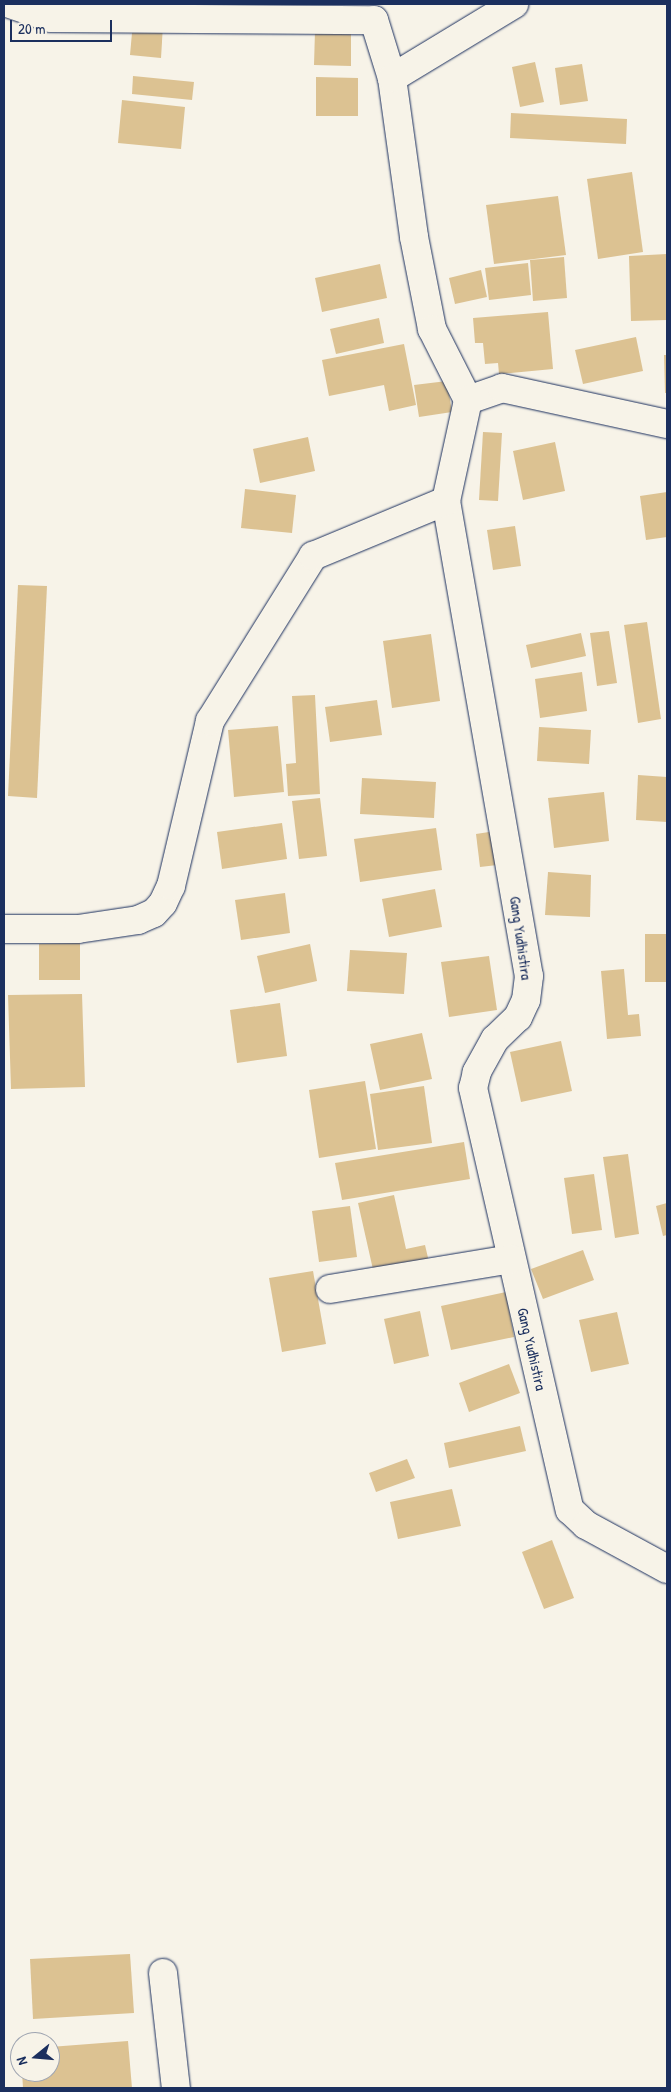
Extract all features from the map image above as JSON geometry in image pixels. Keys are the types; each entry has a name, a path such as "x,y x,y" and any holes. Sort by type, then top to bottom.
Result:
{"street":[{"path":"4,929 78,929 138,920 154,912 171,886 210,721 313,556 446,501 468,400 432,329 414,237 392,78 374,12 51,18 10,4"},
{"path":"392,78 514,4"},
{"path":"468,400 502,388 667,424"},
{"name":"Gang Yudhistira","path":"446,501 529,976 526,1000 518,1017 495,1039 477,1072 473,1088 562,1484 570,1510 586,1525 667,1570"},
{"path":"330,1289 511,1259"},
{"path":"163,1973 176,2088"}],"building":[{"path":"133,22 163,25 161,58 130,55"},
{"path":"315,31 351,31 351,66 314,65"},
{"path":"535,62 544,102 520,107 512,67"},
{"path":"582,64 588,101 560,105 555,68"},
{"path":"133,76 194,82 192,100 132,94"},
{"path":"316,77 358,78 358,116 316,116"},
{"path":"122,100 185,107 181,149 118,143"},
{"path":"511,113 627,119 626,144 510,138"},
{"path":"632,172 643,252 598,259 587,179"},
{"path":"558,196 566,255 494,264 486,205"},
{"path":"667,254 667,320 631,321 629,256"},
{"path":"564,257 567,298 533,301 530,260"},
{"path":"528,263 531,295 489,300 485,268"},
{"path":"380,264 387,298 322,312 315,278"},
{"path":"481,270 487,297 455,304 449,278"},
{"path":"548,312 553,369 499,374 498,363 485,364 483,343 475,343 473,318"},
{"path":"379,318 384,343 336,354 330,329"},
{"path":"636,337 643,371 583,384 575,350"},
{"path":"404,344 416,405 389,411 384,385 329,396 322,360"},
{"path":"664,355 667,355 667,393 665,393"},
{"path":"447,381 452,412 419,417 414,385"},
{"path":"483,432 502,433 498,501 479,500"},
{"path":"308,437 315,471 260,483 253,449"},
{"path":"555,442 565,491 523,500 513,451"},
{"path":"245,489 296,495 292,533 241,528"},
{"path":"667,492 667,537 646,540 640,496"},
{"path":"515,526 521,566 493,570 487,530"},
{"path":"18,585 47,586 37,798 8,796"},
{"path":"647,622 661,719 638,723 624,625"},
{"path":"609,631 617,683 597,686 590,633"},
{"path":"581,633 586,656 531,668 526,645"},
{"path":"431,634 440,701 392,708 383,641"},
{"path":"582,672 587,711 540,718 535,679"},
{"path":"315,695 320,794 288,796 286,764 296,763 292,696"},
{"path":"377,700 382,735 330,742 325,707"},
{"path":"278,726 284,792 234,797 228,730"},
{"path":"539,727 591,730 589,764 537,761"},
{"path":"638,775 667,777 667,822 636,820"},
{"path":"362,778 436,782 434,818 360,814"},
{"path":"604,792 609,841 554,848 548,798"},
{"path":"320,798 327,856 299,859 292,801"},
{"path":"282,823 287,859 222,869 217,832"},
{"path":"436,828 442,870 360,882 354,839"},
{"path":"502,830 506,864 480,867 476,834"},
{"path":"548,872 591,875 590,917 545,915"},
{"path":"435,889 442,927 389,937 382,899"},
{"path":"285,893 290,933 241,940 235,900"},
{"path":"645,934 667,934 667,982 645,982"},
{"path":"80,943 80,980 39,980 39,944"},
{"path":"310,944 317,981 265,993 257,956"},
{"path":"350,950 407,953 404,994 347,991"},
{"path":"489,956 497,1010 449,1017 441,962"},
{"path":"624,969 628,1015 639,1014 641,1036 607,1039 601,971"},
{"path":"82,994 85,1087 11,1089 8,995"},
{"path":"280,1003 287,1056 237,1063 230,1010"},
{"path":"422,1033 432,1079 380,1090 370,1044"},
{"path":"561,1041 572,1091 521,1102 510,1052"},
{"path":"365,1081 376,1149 319,1158 309,1090"},
{"path":"424,1086 432,1143 378,1150 370,1094"},
{"path":"464,1142 470,1179 342,1200 335,1163"},
{"path":"628,1154 639,1234 615,1238 603,1157"},
{"path":"594,1174 602,1230 572,1234 564,1178"},
{"path":"394,1195 406,1249 425,1245 429,1262 374,1274 358,1203"},
{"path":"667,1203 667,1235 663,1236 656,1206"},
{"path":"350,1206 357,1257 319,1262 312,1211"},
{"path":"583,1250 594,1280 543,1299 531,1269"},
{"path":"313,1271 326,1344 282,1352 269,1278"},
{"path":"506,1292 514,1337 451,1350 441,1306"},
{"path":"420,1311 429,1356 394,1364 384,1319"},
{"path":"617,1312 629,1364 591,1372 579,1320"},
{"path":"509,1364 520,1393 469,1412 459,1383"},
{"path":"520,1426 526,1451 449,1468 444,1443"},
{"path":"407,1459 415,1478 376,1492 369,1473"},
{"path":"452,1489 461,1526 398,1539 390,1502"},
{"path":"552,1540 574,1598 544,1609 522,1552"},
{"path":"130,1954 134,2013 33,2019 30,1959"},
{"path":"128,2041 132,2088 23,2088 23,2082 60,2082 60,2046"}]}
